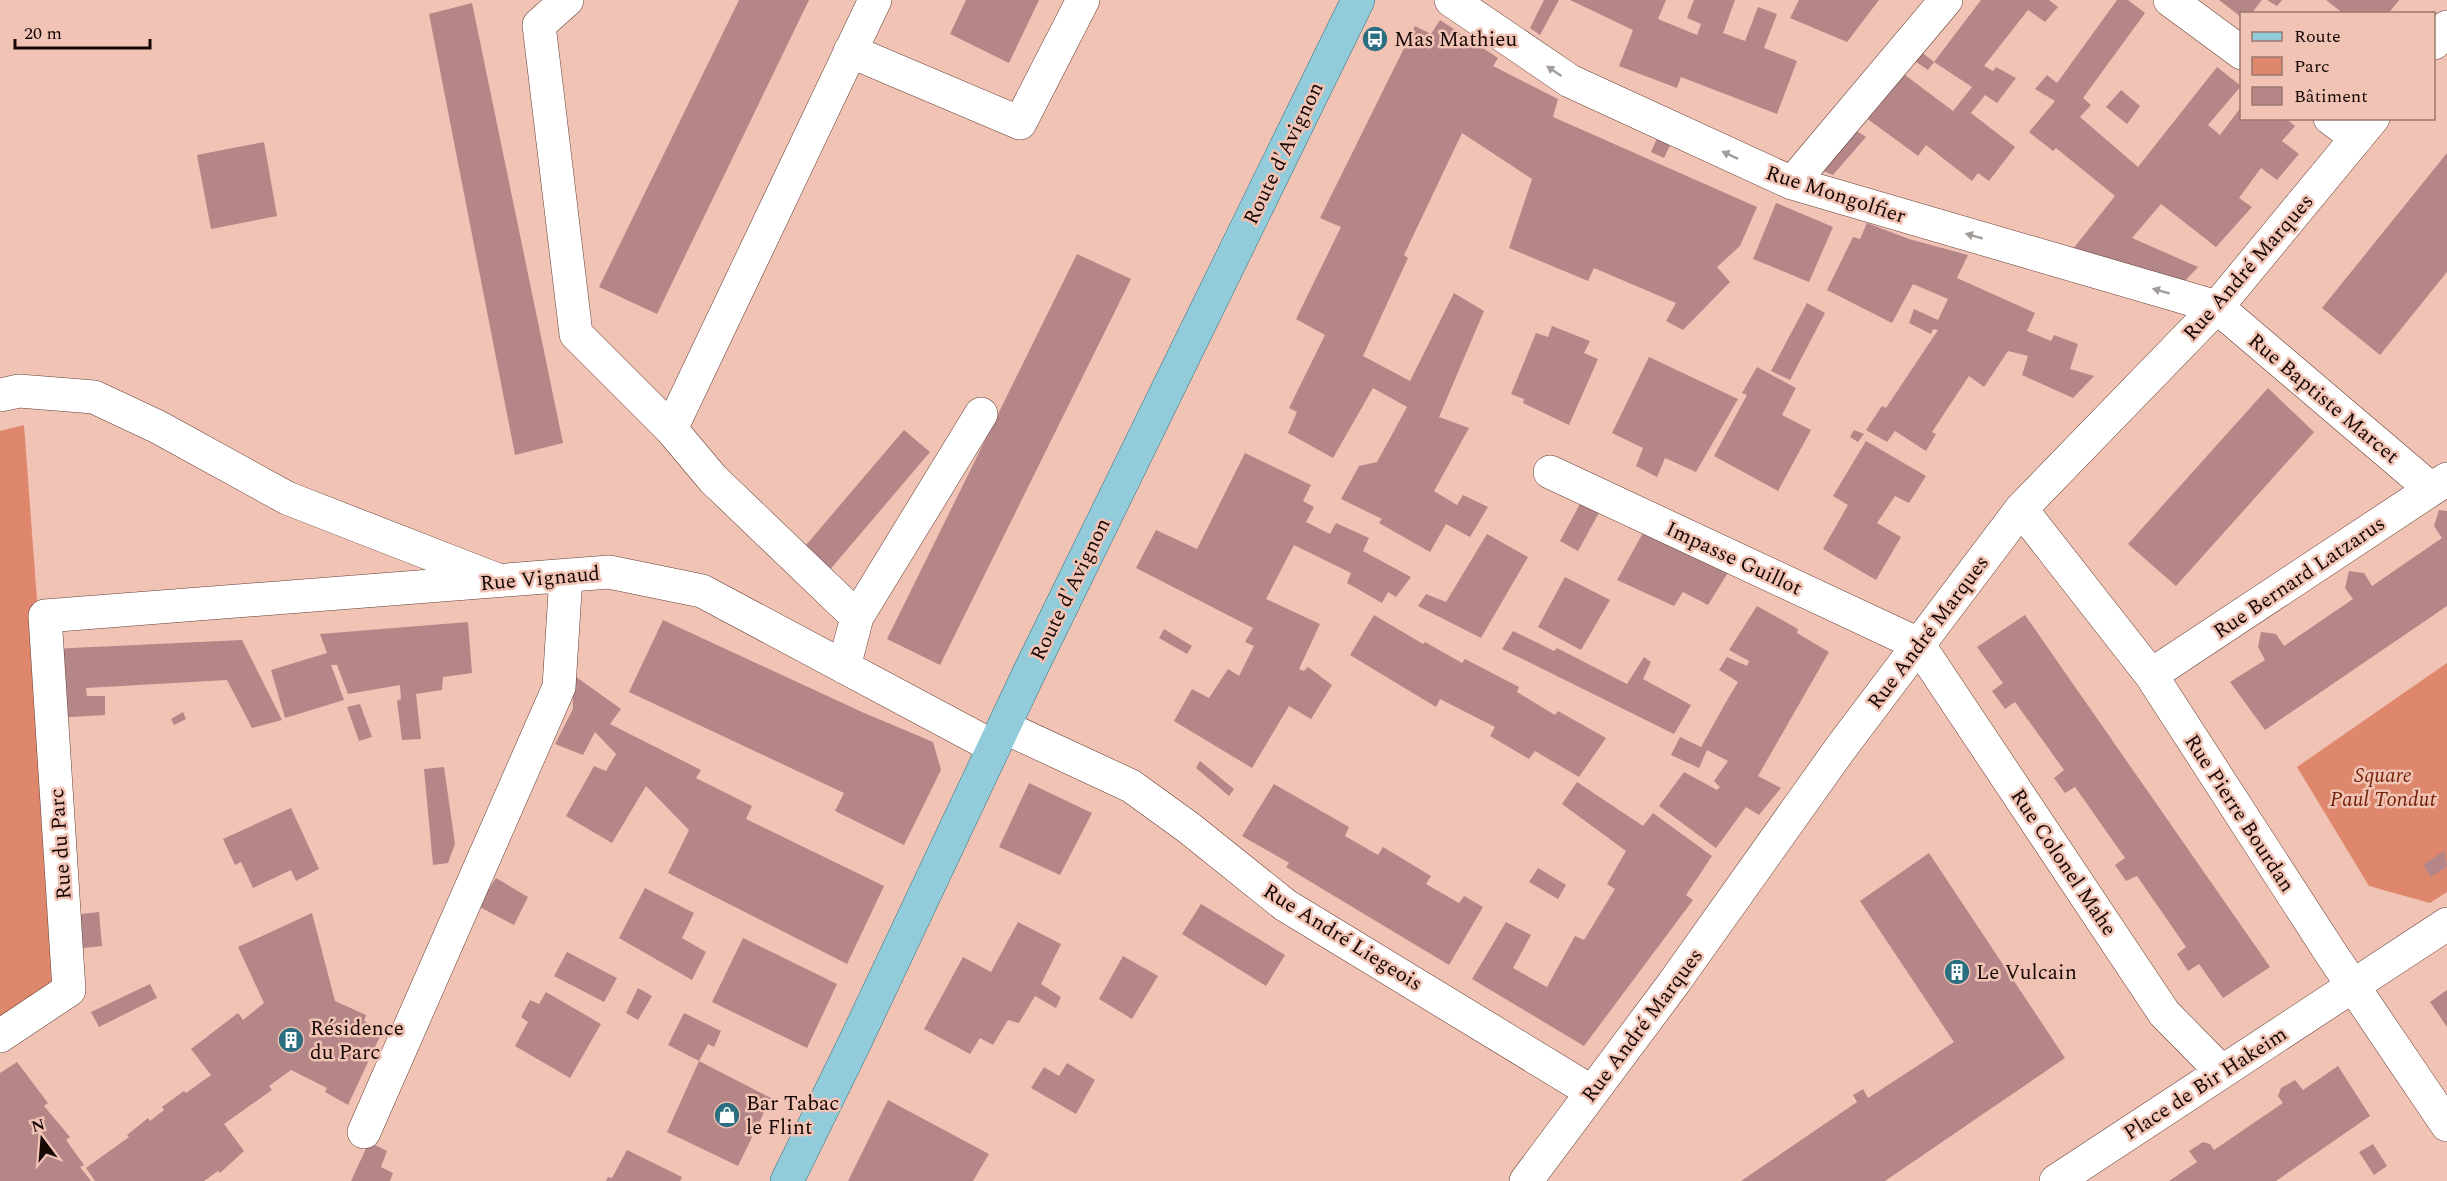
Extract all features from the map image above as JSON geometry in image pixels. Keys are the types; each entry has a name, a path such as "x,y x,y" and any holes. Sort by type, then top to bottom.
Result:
{"main road":[{"name":"Route d'Avignon","path":"787,1181 999,737 1358,0"}],"street":[{"path":"567,0 539,26 576,334 671,429 713,479 857,617"},
{"path":"671,429 875,0"},
{"path":"850,51 1020,123 1083,0"},
{"name":"Rue Mongolfier","path":"1451,0 1570,81 1792,183 2217,307"},
{"path":"1792,183 1946,0"},
{"path":"2170,0 2240,52"},
{"path":"2435,41 2447,27"},
{"path":"2337,120 2365,128"},
{"name":"Rue André Marques","path":"1526,1181 1673,984 1840,749 2021,509 2217,307 2365,128"},
{"name":"Rue Baptiste Marcet","path":"2217,307 2439,484"},
{"path":"0,395 19,391 94,397 158,427 287,498 503,582"},
{"path":"844,667 857,617 981,414"},
{"name":"Impasse Guillot","path":"1550,472 1918,644"},
{"name":"Rue Bernard Latzarus","path":"2151,675 2439,484"},
{"name":"Rue Pierre Bourdan","path":"2021,509 2151,675 2447,1125"},
{"name":"Rue Vignaud","path":"45,616 609,572 702,591 844,667 999,737"},
{"path":"364,1132 559,687 566,576"},
{"name":"Rue du Parc","path":"0,1036 69,990 45,616"},
{"name":"Rue Colonel Mahe","path":"1918,644 2164,1013 2221,1071"},
{"name":"Rue André Liegeois","path":"999,737 1131,786 1189,828 1285,905 1592,1092"},
{"name":"Place de Bir Hakeim","path":"2056,1181 2447,924"}],"green space":[{"path":"24,425 65,976 0,1018 0,431"},
{"name":"Square Paul Tondut","path":"2447,663 2447,892 2430,903 2369,886 2297,767"}],"building":[{"path":"739,0 809,0 657,314 599,287"},
{"path":"966,0 1039,0 1009,63 950,34"},
{"path":"1544,0 1559,0 1540,35 1530,28"},
{"path":"1570,0 1666,0 1658,19 1697,35 1701,24 1687,18 1694,0 1735,0 1723,33 1745,41 1758,7 1777,14 1764,48 1797,61 1777,114 1681,77 1677,88 1619,66 1633,30"},
{"path":"1799,0 1879,0 1847,42 1790,18"},
{"path":"1981,0 2049,0 2058,7 2045,22 2028,10 1984,66 1993,71 1996,67 2016,78 1997,103 1985,95 1971,113 2015,147 1989,181 1978,173 1972,181 1926,145 1918,156 1865,117 1901,72 1953,111 1972,87 1934,62"},
{"path":"2117,0 2128,0 2145,13 2083,98 2091,105 2080,117 2138,167 2217,67 2240,87 2208,125 2220,135 2240,108 2240,120 2288,120 2295,126 2282,141 2299,154 2277,180 2261,168 2239,198 2252,207 2216,247 2161,204 2132,238 2198,267 2182,284 2069,254 2115,196 2056,148 2053,151 2029,132 2055,101 2035,89 2047,75 2057,83"},
{"path":"2219,0 2262,0 2253,12 2240,12 2240,16"},
{"path":"2267,0 2282,0 2277,6"},
{"path":"2326,0 2399,0 2390,12 2341,12"},
{"path":"472,3 563,443 515,455 429,14"},
{"path":"1440,20 1498,58 1493,66 1558,99 1553,117 1757,207 1740,246 1717,267 1730,282 1683,330 1666,321 1676,303 1594,268 1588,281 1509,248 1532,179 1462,133 1404,255 1408,258 1363,356 1410,381 1454,293 1484,311 1439,417 1469,428 1434,491 1457,505 1463,495 1488,507 1470,537 1446,524 1430,552 1379,523 1382,519 1341,499 1359,466 1377,462 1407,407 1373,388 1333,458 1288,433 1297,412 1289,408 1325,335 1296,319 1341,227 1320,218 1415,26 1431,34"},
{"path":"1919,50 1934,62 1928,70 1912,59"},
{"path":"2121,90 2140,106 2127,124 2106,107"},
{"path":"1855,130 1866,137 1833,175 1821,170"},
{"path":"1658,136 1671,143 1664,158 1651,152"},
{"path":"264,142 277,216 211,229 197,155"},
{"path":"2447,153 2447,272 2380,355 2322,308"},
{"path":"1776,203 1833,227 1809,282 1753,259"},
{"path":"1867,223 1909,239 1968,255 1957,278 2035,313 2027,331 2051,341 2054,335 2078,344 2070,369 2094,376 2073,398 2022,375 2028,356 2008,351 1984,387 1969,376 1932,432 1936,434 1926,451 1895,431 1887,442 1866,430 1882,406 1886,408 1938,330 1933,329 1931,334 1909,323 1914,309 1938,320 1948,299 1913,284 1892,323 1827,290 1853,237 1860,239"},
{"path":"1077,254 1131,279 940,665 887,639"},
{"path":"1807,303 1825,313 1790,380 1771,371"},
{"path":"1552,326 1590,341 1584,353 1598,359 1569,425 1523,403 1524,399 1511,394 1536,333 1548,337"},
{"path":"1649,357 1738,399 1696,472 1665,458 1657,477 1636,466 1643,448 1612,433"},
{"path":"1757,367 1796,388 1782,415 1811,430 1778,491 1714,456 1747,395 1742,393"},
{"path":"2268,388 2314,432 2176,586 2128,544"},
{"path":"904,430 930,452 828,572 801,551"},
{"path":"1854,430 1864,434 1858,442 1850,437"},
{"path":"1866,441 1926,476 1909,503 1895,496 1877,523 1901,537 1876,580 1823,549 1848,505 1833,496"},
{"path":"1245,453 1311,485 1303,501 1314,507 1306,522 1330,534 1336,523 1369,538 1363,551 1411,577 1396,597 1388,592 1382,603 1347,583 1351,573 1294,545 1266,599 1320,624 1299,669 1304,671 1308,667 1332,685 1311,719 1289,706 1252,768 1174,721 1192,689 1209,698 1228,669 1239,676 1254,646 1245,642 1253,628 1136,568 1156,530 1197,549"},
{"path":"1581,502 1600,511 1578,551 1560,541"},
{"path":"2439,510 2447,511 2447,606 2265,730 2230,682 2265,660 2258,647 2261,632 2276,634 2284,646 2353,599 2345,588 2349,571 2364,573 2372,586 2442,538 2434,526"},
{"path":"1644,531 1729,571 1708,605 1683,592 1674,606 1617,580"},
{"path":"1487,534 1528,557 1481,638 1418,606 1426,594 1446,602"},
{"path":"1565,577 1610,600 1581,650 1538,627"},
{"path":"1757,606 1798,629 1797,633 1829,652 1758,776 1781,788 1759,815 1746,807 1716,848 1659,806 1684,772 1717,790 1720,787 1714,781 1728,761 1707,750 1699,768 1671,755 1680,737 1701,747 1738,682 1719,670 1727,657 1747,666 1749,661 1729,650"},
{"path":"1374,615 1423,644 1425,642 1462,663 1465,659 1519,687 1517,692 1555,715 1558,711 1606,738 1579,777 1535,751 1529,759 1490,736 1495,727 1440,699 1436,707 1350,655"},
{"path":"2025,615 2270,967 2223,998 2199,964 2188,971 2177,954 2186,947 2137,876 2126,881 2115,865 2125,858 2075,787 2065,793 2054,778 2064,770 2015,702 2005,709 1992,691 2003,683 1977,647"},
{"path":"663,620 862,712 933,742 941,770 904,845 835,811 844,793 629,692"},
{"path":"468,622 472,673 443,677 442,690 416,694 421,739 402,740 397,701 401,699 400,685 348,694 337,665 331,665 344,700 285,718 271,670 327,653 320,634"},
{"path":"1164,629 1192,646 1187,654 1159,638"},
{"path":"1513,631 1554,651 1557,648 1627,684 1644,657 1651,662 1643,679 1691,705 1674,734 1502,649"},
{"path":"242,640 282,720 252,728 227,680 86,688 87,696 105,696 105,715 55,718 50,649"},
{"path":"572,674 621,709 610,724 701,770 696,778 752,806 746,819 884,886 847,964 668,873 689,830 646,786 612,843 566,816 594,766 606,771 616,754 595,732 583,755 555,744 573,709"},
{"path":"360,704 372,737 359,741 347,707"},
{"path":"183,712 186,719 174,725 171,719"},
{"path":"1200,761 1234,789 1229,796 1196,768"},
{"path":"444,767 455,844 448,863 433,865 424,769"},
{"path":"1577,782 1643,826 1653,813 1712,856 1686,895 1693,900 1584,1046 1472,979 1506,922 1531,935 1513,968 1547,987 1575,936 1584,940 1615,889 1607,884 1626,851 1562,804"},
{"path":"1029,783 1092,813 1060,875 999,847"},
{"path":"1274,784 1349,827 1345,836 1378,855 1383,847 1431,876 1426,884 1459,903 1464,896 1483,907 1449,965 1286,867 1289,863 1242,836"},
{"path":"291,808 319,869 296,881 291,870 253,888 241,862 235,865 223,839"},
{"path":"2445,850 2447,867 2431,877 2423,865"},
{"name":"Le Vulcain","path":"1929,853 2065,1058 1885,1181 1741,1181 1857,1102 1853,1095 1863,1089 1868,1098 1954,1042 1860,901"},
{"path":"1538,868 1566,885 1558,899 1529,882"},
{"path":"496,878 528,897 514,925 478,906"},
{"path":"645,888 694,913 682,938 706,952 692,980 619,938"},
{"path":"1201,904 1285,955 1266,986 1182,934"},
{"path":"99,912 102,946 75,949 72,915"},
{"name":"Résidence du Parc","path":"312,913 335,1001 366,1015 364,1021 383,1030 348,1105 325,1092 327,1088 291,1070 269,1086 272,1090 224,1124 244,1151 220,1173 218,1171 204,1181 95,1181 86,1168 129,1137 127,1135 148,1118 150,1121 164,1110 162,1107 211,1075 191,1049 238,1013 243,1020 264,1003 238,947"},
{"path":"1018,922 1061,944 1041,984 1061,997 1056,1008 1035,996 1019,1023 1008,1020 993,1045 980,1038 970,1054 924,1029 963,957 991,972"},
{"path":"743,938 837,984 807,1048 712,1002"},
{"path":"567,952 617,978 604,1002 554,976"},
{"path":"1123,956 1158,976 1132,1019 1099,999"},
{"path":"150,984 157,998 99,1027 91,1012"},
{"path":"638,988 652,996 638,1020 626,1013"},
{"path":"2447,990 2447,1027 2430,1002"},
{"path":"546,992 601,1024 570,1078 515,1046 528,1022 521,1017 530,1000 539,1004"},
{"path":"684,1013 721,1031 714,1047 708,1044 699,1061 668,1045"},
{"path":"699,1061 771,1098 738,1166 667,1132"},
{"path":"17,1062 48,1103 44,1106 70,1137 66,1140 84,1165 80,1167 91,1181 0,1181 0,1073"},
{"path":"1067,1063 1095,1080 1076,1114 1031,1088 1044,1067 1059,1076"},
{"path":"2338,1066 2370,1116 2276,1181 2169,1181 2197,1162 2189,1151 2203,1142 2210,1144 2214,1150 2283,1103 2278,1096 2281,1088 2295,1080 2303,1090"},
{"path":"888,1100 989,1154 973,1181 848,1181"},
{"path":"369,1142 387,1151 381,1167 393,1173 390,1181 351,1181"},
{"path":"2373,1144 2387,1166 2374,1175 2359,1152"},
{"path":"627,1150 682,1177 680,1181 606,1181 608,1177 612,1178"}],"place":[{"name":"Mas Mathieu","path":"1375,39"},
{"name":"Le Vulcain","path":"1957,972"},
{"name":"Résidence du Parc","path":"291,1040"},
{"name":"Bar Tabac le Flint","path":"727,1115"}]}
